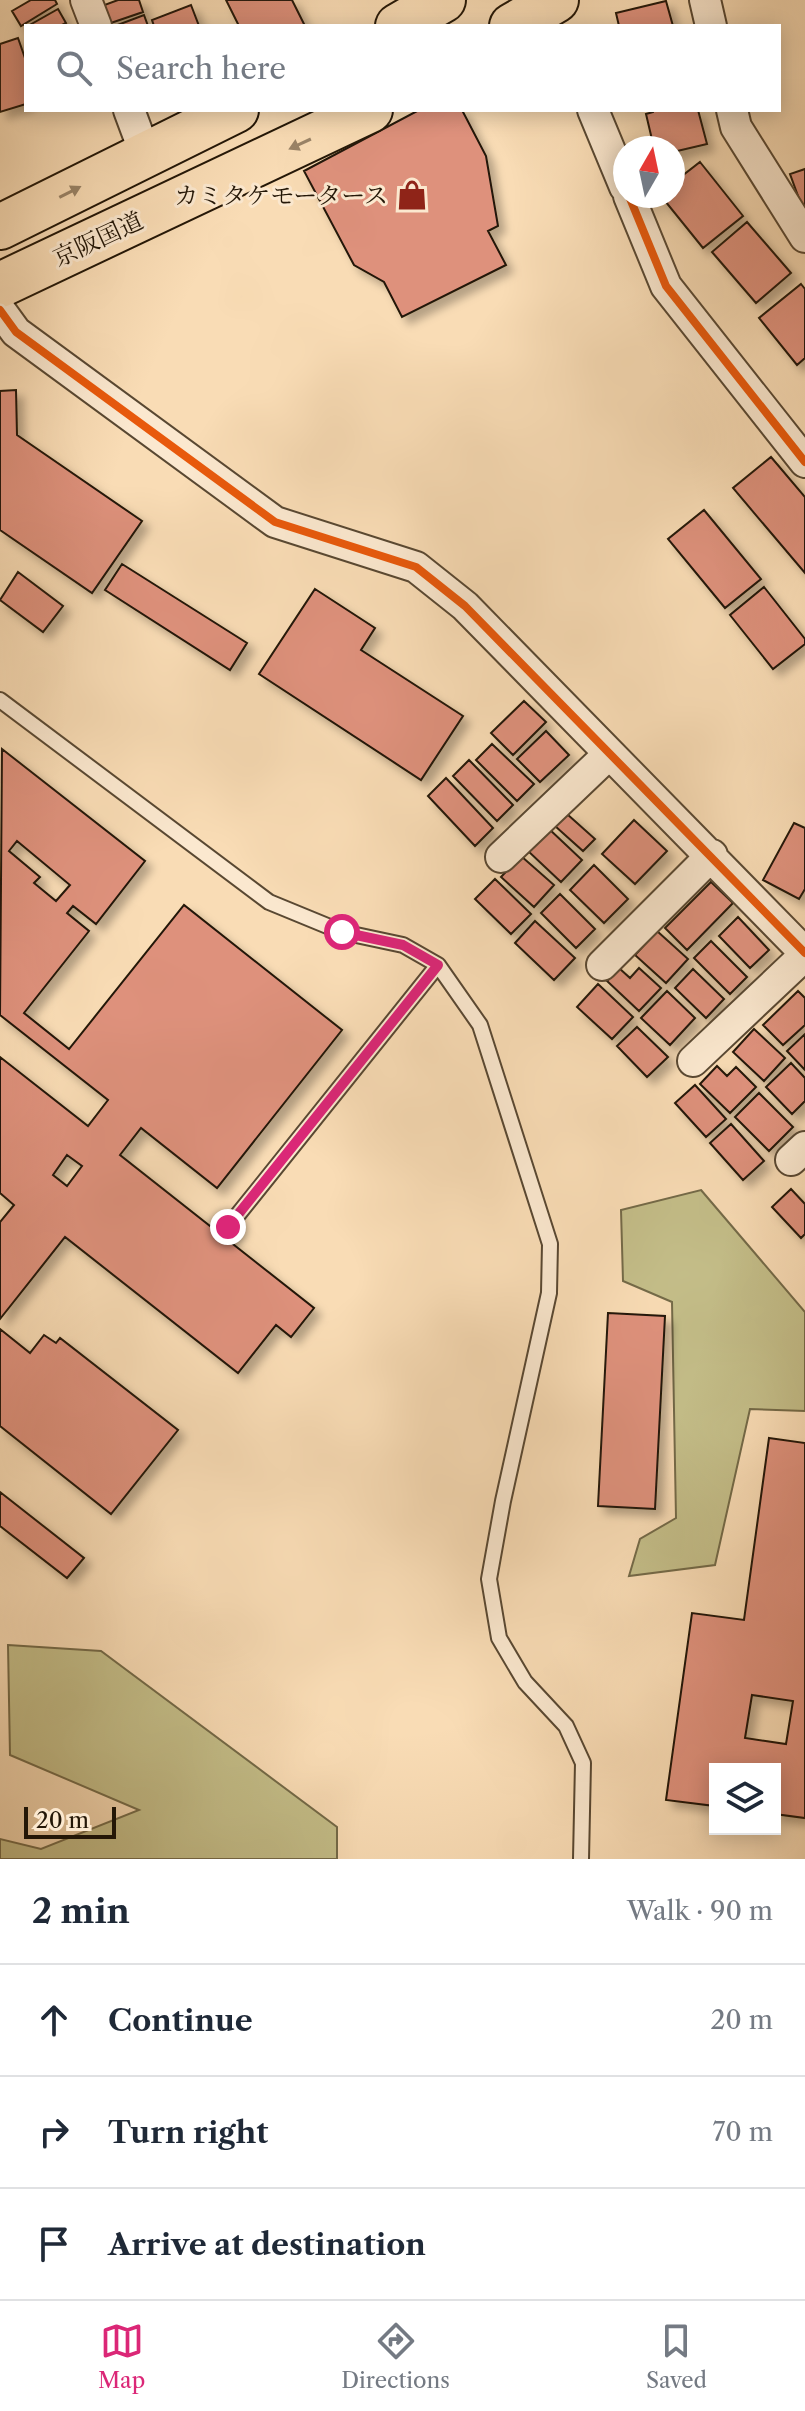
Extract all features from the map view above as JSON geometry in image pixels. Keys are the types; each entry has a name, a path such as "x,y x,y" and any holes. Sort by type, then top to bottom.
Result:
{"highway":[{"path":"401,24 443,0"},
{"path":"517,24 554,10"},
{"path":"0,227 232,112"},
{"name":"京阪国道","path":"0,285 366,112"}],"street":[{"path":"86,0 95,24"},
{"path":"705,0 711,24"},
{"path":"130,112 145,153"},
{"path":"594,112 613,158"},
{"path":"732,112 736,127 805,237"},
{"path":"634,208 666,286 805,462"},
{"path":"0,310 16,332 275,522 416,567 465,606 712,855 805,954 693,1061"},
{"path":"501,857 609,754"},
{"path":"602,965 712,855"}],"lane":[{"path":"0,700 269,902 342,932 403,945 438,965 480,1025 550,1244 549,1293 489,1579 499,1638 525,1682 566,1726 583,1763 581,1859"},
{"path":"228,1227 438,965"}],"shaded area":[{"path":"701,1190 805,1312 805,1411 750,1409 715,1565 629,1576 640,1539 676,1518 672,1302 623,1281 621,1210"},
{"path":"8,1645 101,1651 337,1827 337,1859 0,1859 0,1839 41,1849 139,1810 10,1755"}],"building":[{"path":"31,0 55,0 57,4 21,26 12,11"},
{"path":"118,0 139,0 143,12 105,24 99,7"},
{"path":"226,0 292,0 304,24 238,24"},
{"path":"666,1 672,24 619,24 616,13"},
{"path":"191,5 198,24 153,24 152,20"},
{"path":"58,9 66,23 64,24 32,24"},
{"path":"144,15 147,24 120,24"},
{"path":"18,38 24,55 24,105 0,112 0,44"},
{"path":"415,112 463,112 486,156 498,226 488,231 506,265 402,317 384,282 354,265 304,171"},
{"path":"699,112 707,144 685,149 685,136 651,136 646,114"},
{"path":"700,162 743,216 703,248 671,208 685,208 685,174"},
{"path":"805,169 805,215 790,174"},
{"path":"747,222 791,273 756,303 712,252"},
{"path":"801,284 805,289 805,358 797,365 759,318"},
{"path":"16,390 17,435 142,521 92,593 0,530 0,391"},
{"path":"771,457 805,497 805,573 733,488"},
{"path":"704,510 761,579 725,608 668,539"},
{"path":"122,564 247,643 230,670 105,590"},
{"path":"18,572 63,606 43,632 0,600"},
{"path":"764,587 805,639 805,644 773,669 730,615"},
{"path":"315,589 375,628 361,650 463,716 421,780 259,674"},
{"path":"524,701 546,722 513,755 491,733"},
{"path":"546,731 569,755 540,782 517,759"},
{"path":"492,744 534,784 517,801 476,760"},
{"path":"2,749 145,861 96,924 73,906 67,913 89,931 24,1013 69,1049 184,905 342,1030 217,1188 141,1128 120,1155 314,1308 291,1337 276,1325 238,1373 65,1237 0,1319 0,1222 14,1205 0,1193 0,1057 88,1126 108,1100 0,1015","holes":["17,841 70,885 56,901 34,883 40,877 9,851","67,1155 82,1166 67,1186 53,1175"]},
{"path":"469,760 513,805 497,821 453,776"},
{"path":"446,778 493,828 475,846 428,796"},
{"path":"567,814 595,839 583,851 555,826"},
{"path":"634,820 667,851 635,884 602,854"},
{"path":"794,823 805,828 805,889 799,899 763,880"},
{"path":"548,828 582,860 561,882 528,851"},
{"path":"521,856 554,885 534,907 501,877"},
{"path":"594,865 628,899 604,923 570,890"},
{"path":"495,879 531,914 511,934 475,899"},
{"path":"711,882 733,903 687,950 665,928"},
{"path":"560,894 595,929 576,948 541,913"},
{"path":"738,917 769,950 750,968 719,936"},
{"path":"535,921 575,958 554,980 515,943"},
{"path":"657,931 688,959 666,983 635,955"},
{"path":"711,941 747,977 730,994 694,958"},
{"path":"619,968 630,978 639,968 661,988 639,1011 607,981"},
{"path":"693,969 724,999 706,1018 675,988"},
{"path":"598,984 633,1017 612,1039 577,1007"},
{"path":"667,991 695,1018 670,1045 641,1018"},
{"path":"798,991 805,998 805,1025 783,1045 763,1025"},
{"path":"637,1027 668,1057 647,1077 617,1046"},
{"path":"754,1029 785,1058 764,1081 733,1052"},
{"path":"805,1034 805,1070 787,1051"},
{"path":"791,1063 805,1078 805,1101 792,1114 766,1087"},
{"path":"717,1066 727,1076 736,1067 756,1087 730,1113 700,1084"},
{"path":"695,1085 726,1119 706,1137 675,1103"},
{"path":"759,1093 793,1127 769,1151 735,1117"},
{"path":"731,1124 764,1161 743,1180 710,1143"},
{"path":"791,1189 805,1204 805,1234 801,1238 772,1207"},
{"path":"608,1313 665,1316 655,1509 598,1506"},
{"path":"0,1329 30,1353 44,1335 56,1343 60,1338 178,1430 111,1514 0,1426"},
{"path":"769,1438 805,1443 805,1818 781,1815 781,1763 709,1763 709,1805 666,1800 692,1613 744,1620","holes":["752,1695 793,1701 786,1744 745,1738"]},
{"path":"0,1492 84,1558 67,1578 0,1526"}],"cycle path":[{"path":"634,208 666,286 805,462"},
{"path":"0,310 16,332 275,522 416,567 465,606 805,953"}],"place":[{"name":"カミタケモータース","path":"412,195"}],"route":[{"path":"228,1227 438,965 403,945 342,932"}]}
